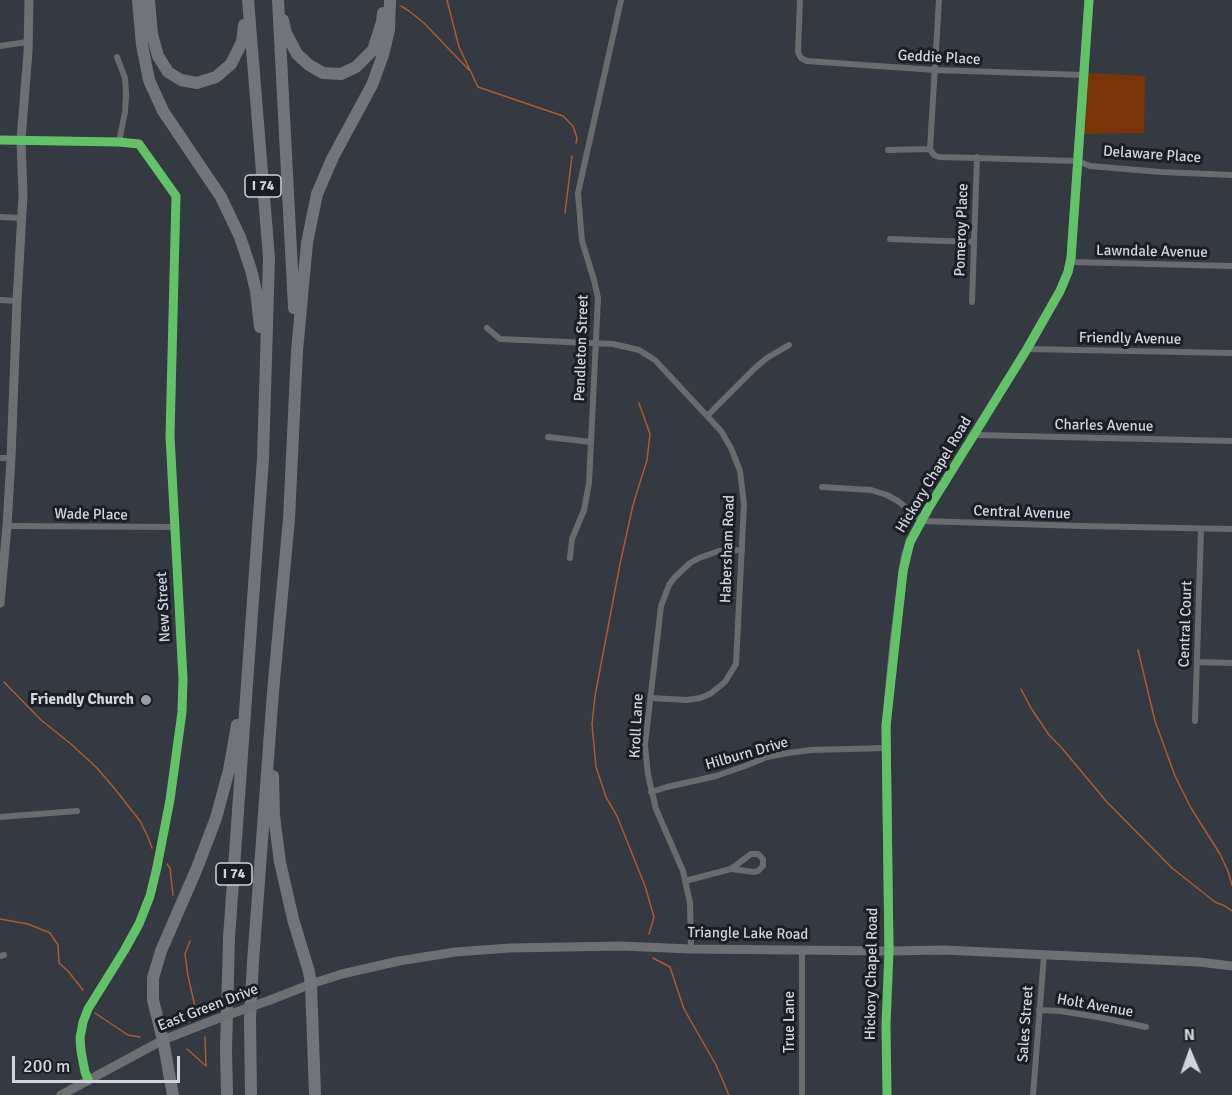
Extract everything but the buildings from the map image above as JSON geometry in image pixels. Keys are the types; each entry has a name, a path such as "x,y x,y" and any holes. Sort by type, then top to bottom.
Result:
{"highway":[{"path":"138,0 144,62 155,95 176,131 221,197 245,252 256,291 261,354 266,372"},
{"path":"150,0 152,34 158,56 168,72 181,80 197,82 216,77 231,64 242,42 248,0"},
{"name":"I 74","path":"227,1095 226,1028 229,938 263,459 269,258 248,0"},
{"path":"278,0 286,33 297,54 309,65 323,73 340,74 356,67 373,50 382,22 384,0"},
{"name":"I 74","path":"253,1095 249,1061 253,952 289,519 297,351 278,0"},
{"path":"297,351 307,243 317,194 333,157 372,85 383,55 388,30 390,0"},
{"path":"173,1095 153,1000 153,978 169,931 216,818 233,748 241,676 249,653"},
{"path":"273,692 277,712 273,773 276,838 293,919 309,972 315,1095"}],"street":[{"path":"0,603 11,458 22,218 21,140 28,52 28,0"},
{"name":"Pendleton Street","path":"570,558 572,539 584,510 589,483 598,298 582,241 578,193 621,0"},
{"name":"Geddie Place","path":"800,0 798,52 801,58 807,61 935,70 1084,75"},
{"path":"930,148 939,0"},
{"name":"Hickory Chapel Road","path":"887,1095 886,726 903,571 910,542 1027,349 1060,291 1068,272 1089,0"},
{"path":"0,46 27,42"},
{"path":"0,140 120,142 126,94 125,78 117,57"},
{"name":"New Street","path":"88,1079 81,1051 80,1038 83,1022 88,1009 139,924 150,896 174,779 182,712 183,680 170,436 176,196 139,144 120,142"},
{"name":"Delaware Place","path":"888,150 930,148 934,155 939,157 1078,161 1090,166 1232,175"},
{"name":"Pomeroy Place","path":"972,302 977,158"},
{"path":"0,217 22,218"},
{"path":"890,239 974,242"},
{"name":"Lawndale Avenue","path":"1070,262 1232,266"},
{"path":"0,300 17,301"},
{"name":"Habersham Road","path":"487,328 500,339 613,345 639,350 655,360 721,431 731,448 740,471 744,504 736,664 731,674 718,689 710,694 687,700 651,698"},
{"path":"707,417 761,363 789,345"},
{"name":"Friendly Avenue","path":"1027,349 1232,353"},
{"name":"Charles Avenue","path":"975,435 1232,441"},
{"path":"548,437 591,442"},
{"path":"0,458 11,458"},
{"path":"822,487 871,490 887,495 922,521"},
{"name":"Central Avenue","path":"922,521 1232,529"},
{"name":"Wade Place","path":"7,525 174,527"},
{"name":"Central Court","path":"1195,721 1201,529"},
{"name":"Kroll Lane","path":"691,949 690,903 683,871 656,809 648,775 645,745 661,606 669,585 683,569 699,558 719,551 742,550"},
{"path":"1197,662 1232,663"},
{"name":"Hilburn Drive","path":"651,792 716,776 767,757 788,753 811,750 886,748"},
{"path":"0,817 77,811"},
{"path":"685,881 731,869 758,872 763,866 763,859 758,854 751,854 731,869"},
{"name":"Triangle Lake Road","path":"270,1000 342,974 399,961 454,952 561,946 945,950 1199,962 1232,966"},
{"name":"True Lane","path":"802,949 802,1095"},
{"name":"Sales Street","path":"1033,1095 1044,955"},
{"name":"East Green Drive","path":"61,1095 163,1040 270,1000"},
{"name":"Holt Avenue","path":"1039,1010 1098,1017 1146,1027"}],"shaded area":[{"path":"1087,73 1145,76 1144,133 1083,134"}],"waterway":[{"path":"447,0 459,47 478,87 563,116 573,126 577,138 576,143"},
{"path":"401,6 424,23 469,70"},
{"path":"565,213 572,156"},
{"path":"639,403 650,434 647,460 633,505 620,564 595,696 592,724 596,767 606,797 617,816 645,886 654,917 649,934"},
{"path":"1138,650 1155,721 1175,776 1191,808 1220,854 1232,885"},
{"path":"4,682 41,720 97,768 140,821 152,848"},
{"path":"1021,689 1049,735 1106,801 1172,868 1215,902 1232,911"},
{"path":"167,864 170,868 173,895"},
{"path":"0,919 28,924 50,933 58,945 59,963 83,990"},
{"path":"190,941 185,954 196,1011"},
{"path":"653,958 670,967 684,1009 716,1065 729,1095"},
{"path":"95,1013 128,1035 140,1037"},
{"path":"205,1037 206,1066"},
{"path":"187,1049 206,1066"}],"cycle path":[{"path":"887,1095 886,1025 889,951 886,726 903,571 910,542 928,509 1027,349 1060,291 1068,272 1071,258 1089,0"},
{"path":"0,140 139,144 176,196 170,436 183,679 182,712 170,800 150,896 139,924 88,1009 83,1022 80,1038 81,1051 88,1079"}],"place":[{"name":"Friendly Church","path":"146,700"}]}
